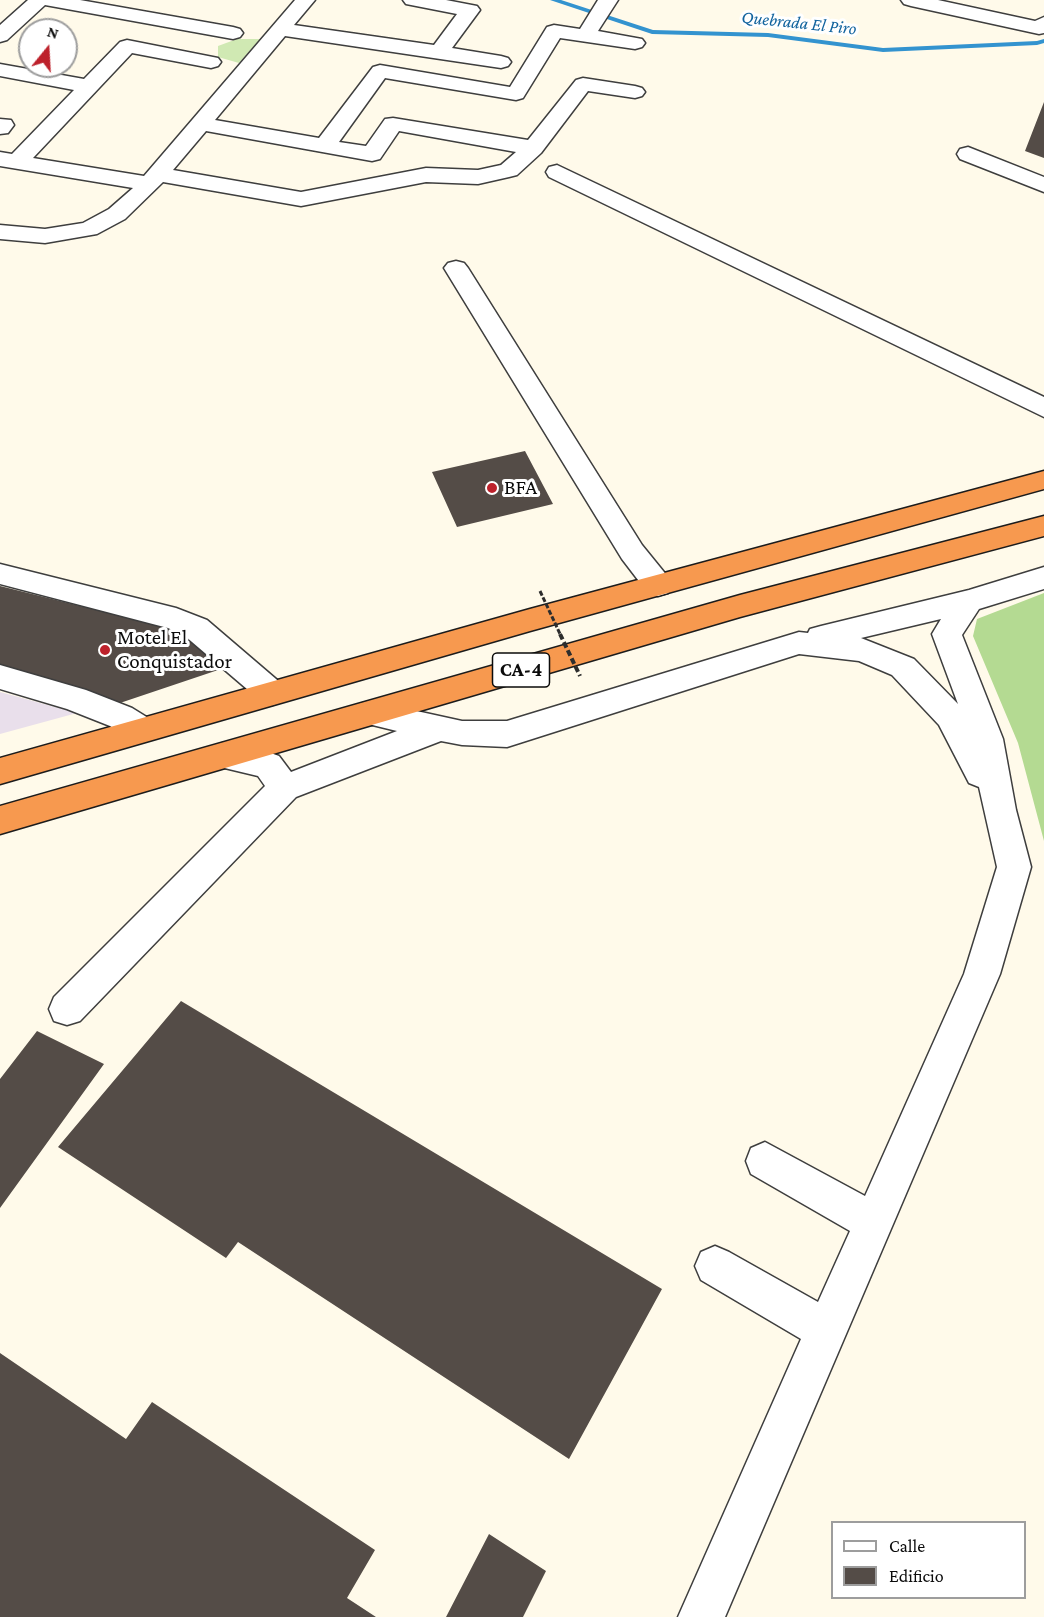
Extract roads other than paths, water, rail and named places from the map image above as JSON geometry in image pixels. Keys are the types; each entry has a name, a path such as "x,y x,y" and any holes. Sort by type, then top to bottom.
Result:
{"highway":[{"name":"CA-4","path":"0,771 658,585 1044,480"},
{"name":"CA-4","path":"0,820 740,606 1044,526"}],"street":[{"path":"0,36 39,0"},
{"path":"47,0 233,33"},
{"path":"0,232 45,236 89,229 117,214 153,179 306,0"},
{"path":"413,0 473,5"},
{"path":"911,0 1039,28 1044,23"},
{"path":"589,29 606,2"},
{"path":"439,52 473,5"},
{"path":"380,71 516,94 554,31 589,29 635,43"},
{"path":"211,62 204,58 201,47 213,37 233,33 277,32 400,46 501,62"},
{"path":"8,160 89,86 127,46 245,70"},
{"path":"325,145 400,46"},
{"path":"0,70 89,86"},
{"path":"8,160 301,199 426,175 478,177 509,170 533,148 583,84 635,92"},
{"path":"201,124 372,154 393,124 533,148"},
{"path":"968,154 1044,185"},
{"path":"557,172 1044,408"},
{"path":"456,268 632,552 658,585"},
{"path":"0,574 176,619 196,628 272,693"},
{"path":"371,712 462,733 507,734 799,643 969,601 1044,578"},
{"path":"701,1617 982,974 1014,867 999,810 987,739 948,634 969,601"},
{"path":"799,643 863,650 903,667 951,717 999,810"},
{"path":"0,677 75,699 121,717 142,730"},
{"path":"67,1010 284,789 440,728"},
{"path":"224,756 268,765 284,789"},
{"path":"765,1161 873,1222"},
{"path":"715,1266 827,1330"}],"waterway":[{"name":"Quebrada El Piro","path":"554,0 652,32 768,35 883,50 1044,41"}],"place":[{"name":"BFA","path":"492,488"},
{"name":"Motel El Conquistador","path":"105,650"}]}
